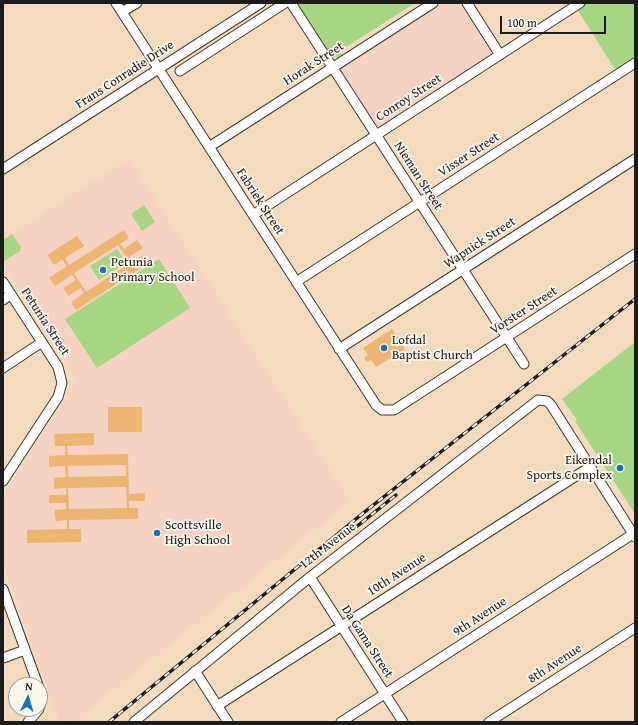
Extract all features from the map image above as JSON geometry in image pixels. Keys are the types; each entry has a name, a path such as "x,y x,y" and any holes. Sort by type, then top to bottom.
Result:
{"street":[{"name":"Fabriek Street","path":"116,3 339,349 376,405 385,411"},
{"path":"122,12 137,3"},
{"name":"Frans Conradie Drive","path":"3,169 261,3"},
{"path":"180,71 284,3"},
{"name":"Nieman Street","path":"291,3 524,364"},
{"name":"Horak Street","path":"209,147 433,3"},
{"path":"467,3 500,55"},
{"name":"Conroy Street","path":"253,215 580,3"},
{"name":"Visser Street","path":"296,282 635,63"},
{"name":"Wapnick Street","path":"339,349 635,159"},
{"name":"Vorster Street","path":"385,411 394,410 635,254"},
{"name":"Petunia Street","path":"3,282 60,372 62,383 60,393 3,481"},
{"path":"3,300 11,294"},
{"path":"3,368 42,342"},
{"name":"12th Avenue","path":"134,722 310,577 535,401 544,400 551,405 590,467"},
{"path":"590,467 634,535"},
{"name":"10th Avenue","path":"218,706 590,467"},
{"name":"9th Avenue","path":"341,722 634,535"},
{"name":"Da Gama Street","path":"310,577 403,722"},
{"path":"3,590 35,677"},
{"name":"8th Avenue","path":"489,722 635,628"},
{"path":"3,658 25,650"},
{"path":"195,671 228,722"}],"shaded area":[{"path":"434,3 466,3 500,55 376,135 333,68"},
{"name":"Scottsville High School","path":"129,159 350,501 72,722 60,722 48,689 48,677 44,677 3,564 3,496 77,381 3,265 3,240"}],"green space":[{"path":"298,3 415,3 340,51 343,56 338,58 329,54 299,8"},
{"path":"586,3 635,4 635,58 616,71 577,9"},
{"path":"144,205 155,222 142,231 131,214"},
{"path":"12,234 21,247 20,251 3,262 3,240"},
{"path":"117,249 126,263 99,280 90,266"},
{"path":"159,259 190,308 97,368 65,319"},
{"name":"Eikendal Sports Complex","path":"635,342 635,514 575,421 577,420 562,399"}],"building":[{"path":"124,230 129,238 120,244 124,249 137,240 143,248 129,257 132,262 142,256 147,264 76,310 71,302 84,293 81,288 68,296 63,288 76,280 72,275 55,286 49,278 67,266 62,260 54,265 47,255 77,236 84,246 65,258 69,265","holes":["118,245 130,263 86,292 74,273"]},
{"name":"Lofdal Baptist Church","path":"392,329 405,349 376,367 371,360 367,362 364,358 368,355 363,348"},
{"path":"108,407 142,407 142,432 108,432"},
{"path":"94,433 94,445 67,446 68,455 128,454 129,494 145,493 145,501 129,501 129,508 138,508 138,519 69,520 69,529 81,529 81,542 27,543 27,530 67,529 67,520 56,521 55,516 55,510 66,509 66,503 49,503 49,495 66,495 66,488 54,489 54,478 66,477 65,466 49,467 49,456 65,455 65,446 55,446 54,434","holes":["126,465 126,476 68,477 68,466","126,487 127,508 69,509 68,488"]}],"railway":[{"path":"109,722 362,514 635,299"},
{"path":"315,560 396,495"}],"place":[{"name":"Petunia Primary School","path":"103,270"},
{"name":"Lofdal Baptist Church","path":"384,348"},
{"name":"Eikendal Sports Complex","path":"620,468"},
{"name":"Scottsville High School","path":"157,533"}]}
